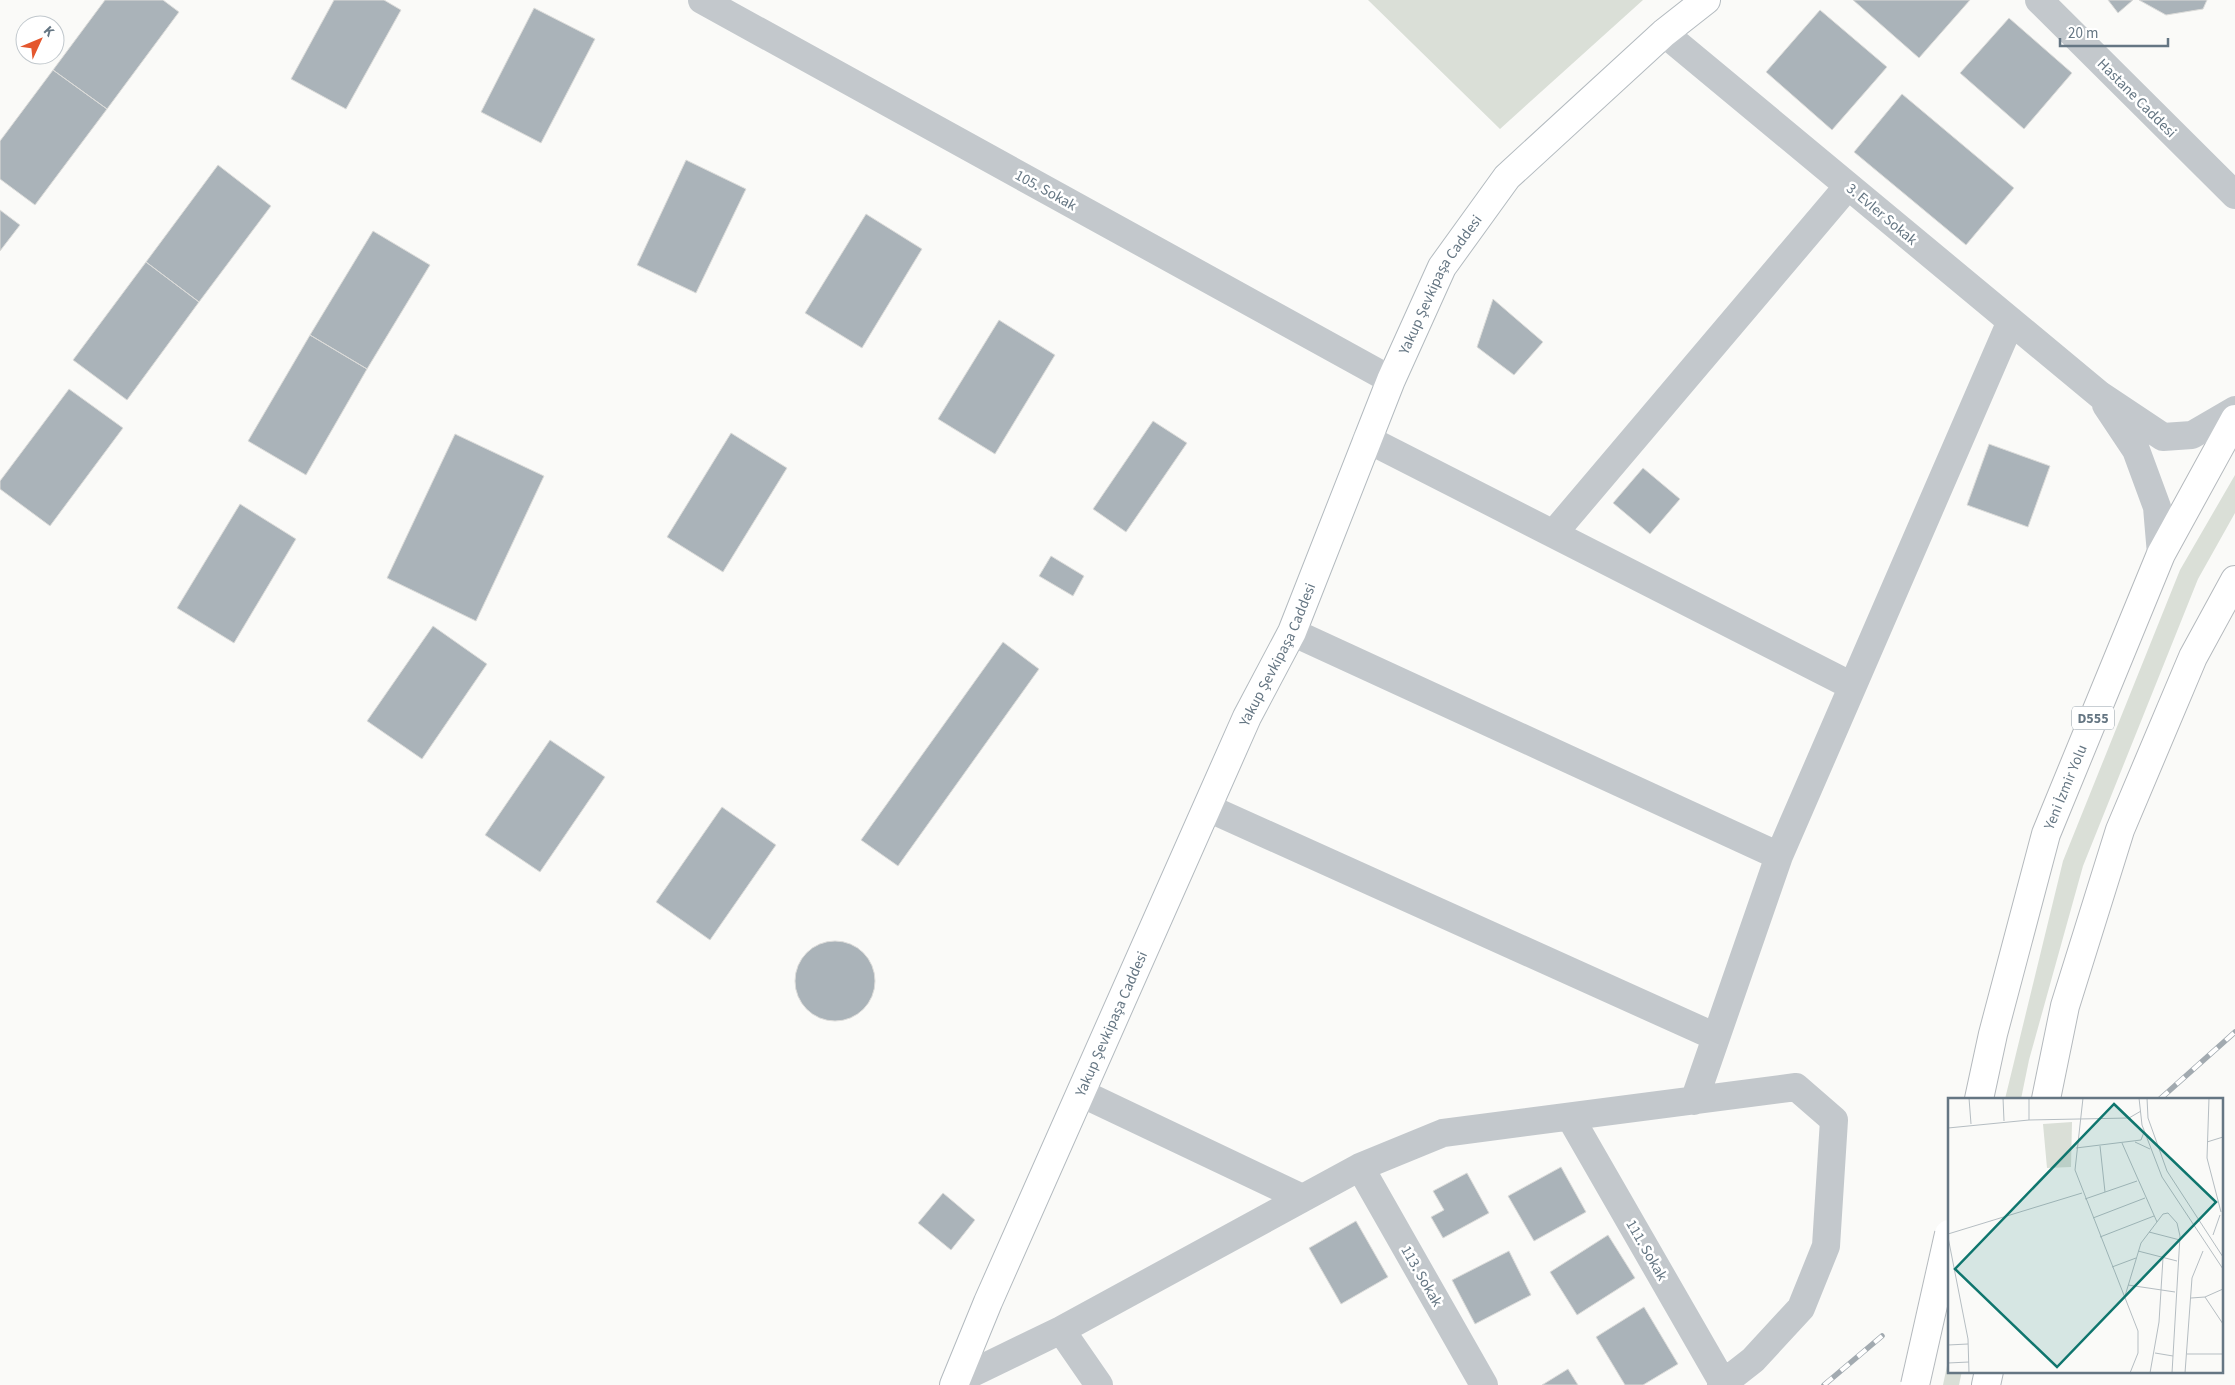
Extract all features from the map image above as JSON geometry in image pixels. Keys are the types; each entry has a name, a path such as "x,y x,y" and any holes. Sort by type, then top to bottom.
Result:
{"main road":[{"name":"Yakup Şevkipaşa Caddesi","path":"955,1383 988,1302 1247,717 1292,632 1367,438 1442,267 1508,177 1664,33 1706,0"},
{"name":"Yeni İzmir Yolu","path":"1978,1098 1993,1034 2046,834 2161,554 2235,419"},
{"path":"2046,1098 2065,1006 2120,830 2192,657 2235,580"},
{"path":"1915,1385 1948,1238"},
{"path":"1986,1385 1989,1372"}],"street":[{"name":"105. Sokak","path":"702,0 1391,380"},
{"name":"Hastane Caddesi","path":"2039,0 2235,195"},
{"name":"3. Evler Sokak","path":"1664,33 2100,395"},
{"path":"1554,534 1848,186"},
{"path":"1694,1101 1779,856 2011,321"},
{"path":"2100,395 2163,437 2192,435 2235,410"},
{"path":"2100,395 2136,450 2157,507 2161,554"},
{"path":"1367,438 1852,686"},
{"path":"1292,632 1779,856"},
{"path":"1208,808 1716,1037"},
{"path":"955,1383 1061,1330 1360,1167 1442,1134 1796,1087 1834,1120 1826,1246 1801,1308 1754,1360 1722,1384"},
{"path":"1081,1093 1302,1198"},
{"name":"111. Sokak","path":"1570,1117 1722,1384"},
{"name":"113. Sokak","path":"1360,1167 1484,1385"},
{"path":"1061,1330 1099,1385"}],"shaded area":[{"path":"1368,0 1643,0 1500,129"},
{"path":"2235,475 2235,513 2198,579 2083,866 2029,1060 2021,1098 2005,1098 2063,861 2180,570"},
{"path":"1948,1361 1948,1372 1962,1372 1959,1385 1943,1385"}],"building":[{"path":"105,0 163,0 179,12 107,109 53,70 57,65 65,65 65,54"},
{"path":"334,0 384,0 401,10 346,109 291,79"},
{"path":"1853,0 1970,0 1919,58"},
{"path":"2108,0 2133,0 2118,13"},
{"path":"2139,0 2207,0 2203,9 2166,15"},
{"path":"534,8 595,39 541,143 481,112"},
{"path":"1820,10 1887,67 1832,130 1766,72"},
{"path":"2009,18 2072,73 2024,129 1960,73"},
{"path":"53,70 107,109 35,205 0,179 0,141"},
{"path":"1902,94 2014,188 1966,245 1854,152"},
{"path":"686,160 746,189 696,293 637,265"},
{"path":"218,165 271,206 199,302 146,262"},
{"path":"0,210 20,225 0,251"},
{"path":"866,214 922,249 862,348 805,313"},
{"path":"373,231 430,265 367,369 310,335"},
{"path":"146,262 199,302 127,400 73,360"},
{"path":"1493,299 1543,342 1514,375 1477,347"},
{"path":"999,320 1055,355 995,454 938,419"},
{"path":"310,335 367,369 306,475 248,441"},
{"path":"69,389 123,428 50,526 0,489 0,481"},
{"path":"1153,421 1187,443 1126,532 1093,509"},
{"path":"731,433 787,468 723,572 667,537"},
{"path":"455,434 544,476 476,621 387,578"},
{"path":"1989,444 2050,466 2028,527 1967,505"},
{"path":"1643,468 1680,499 1650,534 1613,503"},
{"path":"240,504 296,539 234,643 177,608"},
{"path":"1051,556 1084,576 1073,596 1039,576"},
{"path":"433,626 487,664 422,759 367,721"},
{"path":"1003,642 1039,669 898,866 861,840"},
{"path":"550,740 605,777 540,872 485,835"},
{"path":"722,807 776,845 710,940 656,902"},
{"path":"835,941 850,944 863,953 872,966 875,981 872,996 863,1009 850,1018 835,1021 820,1018 807,1009 798,996 795,981 798,966 807,953 820,944"},
{"path":"1561,1167 1586,1212 1534,1241 1508,1196"},
{"path":"1467,1173 1489,1213 1443,1238 1431,1217 1444,1210 1433,1191"},
{"path":"943,1193 975,1220 951,1250 918,1223"},
{"path":"1356,1221 1388,1277 1341,1304 1309,1248"},
{"path":"1608,1235 1635,1278 1577,1315 1550,1272"},
{"path":"1509,1251 1531,1295 1475,1324 1452,1280"},
{"path":"1644,1307 1678,1364 1643,1385 1625,1385 1596,1337"},
{"path":"1568,1369 1578,1385 1542,1385"}],"railway":[{"path":"2161,1098 2235,1032"},
{"path":"1824,1385 1882,1336"}]}
